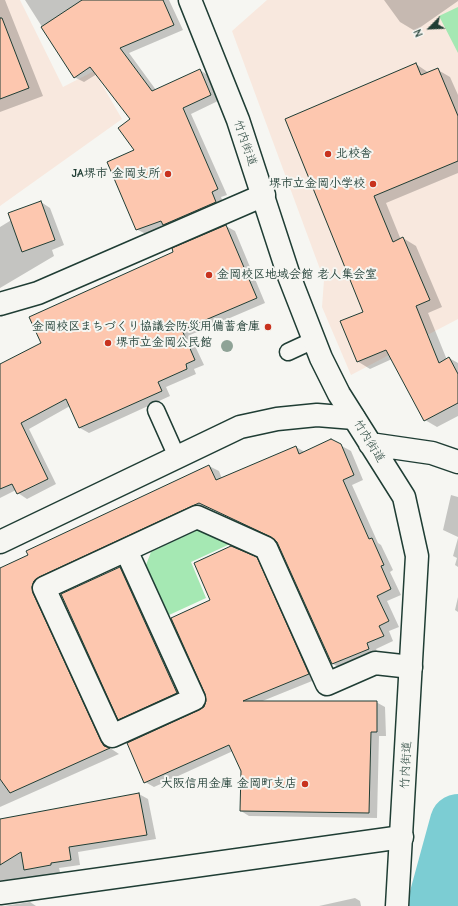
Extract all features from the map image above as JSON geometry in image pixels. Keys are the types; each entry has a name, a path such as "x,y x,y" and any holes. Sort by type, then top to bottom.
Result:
{"street":[{"name":"竹内街道","path":"190,0 238,120 264,195 289,276 314,340 339,394 404,497 417,556 397,906"},
{"path":"0,304 38,293 264,195"},
{"path":"0,542 240,428 277,419 317,415 354,418"},
{"path":"370,444 432,453 458,462"},
{"path":"126,550 194,699 112,736 44,588 197,517 266,548 327,684 374,663 411,667"},
{"path":"0,893 402,837"}],"lane":[{"path":"288,352 314,340"},
{"path":"156,410 177,457"}],"shaded area":[{"path":"0,0 20,0 63,87 94,71 122,119 0,206"},
{"name":"堺市立金岡小学校","path":"267,0 458,0 458,319 351,375 322,307 324,280 232,31"}],"green space":[{"path":"458,7 458,53 439,16"},
{"path":"200,529 230,544 191,562 206,598 169,615 146,565 151,552"}],"building":[{"path":"82,0 163,0 174,25 120,48 152,91 200,69 211,95 183,108 218,189 212,192 216,202 163,225 161,221 136,230 107,162 134,150 118,128 130,119 90,67 74,78 41,27"},
{"path":"0,18 2,18 29,88 0,99"},
{"path":"416,63 421,75 438,68 458,116 458,161 374,196 393,242 403,237 430,300 416,306 439,363 449,357 458,374 458,403 424,421 386,350 357,362 340,321 363,312 285,119"},
{"path":"41,201 55,240 22,252 8,213"},
{"path":"226,225 257,298 182,330 195,360 186,364 187,369 158,382 162,391 79,428 66,399 21,423 48,479 17,494 12,484 0,489 0,364 41,343 29,317 173,252 172,248"},
{"path":"331,439 341,444 354,475 343,480 369,539 372,538 384,565 381,566 391,589 377,596 389,621 379,626 384,636 367,643 369,649 332,664 277,542 271,537 199,503 39,577 34,581 32,587 33,593 101,741 104,746 110,748 10,793 0,779 0,568 28,555 26,551 209,465 216,480 296,446 299,454"},
{"path":"231,546 257,557 309,674 243,701 377,701 377,732 371,732 369,813 240,811 241,771 229,745 144,783 127,743 199,710 204,707 206,701 205,694 171,618 210,600 194,563"},
{"path":"120,567 177,693 118,720 61,594"},
{"path":"139,793 147,835 69,847 71,860 51,863 51,865 24,870 21,852 0,865 0,819"}],"waterway":[{"path":"435,906 458,822"}],"place":[{"name":"北校舎","path":"328,154"},
{"name":"JA堺市 金岡支所","path":"168,174"},
{"name":"堺市立金岡小学校","path":"373,184"},
{"name":"金岡校区地域会館 老人集会室","path":"209,275"},
{"name":"金岡校区まちづくり協議会防災用備蓄倉庫","path":"268,327"},
{"name":"堺市立金岡公民館","path":"108,343"},
{"name":"大阪信用金庫 金岡町支店","path":"305,784"}]}
